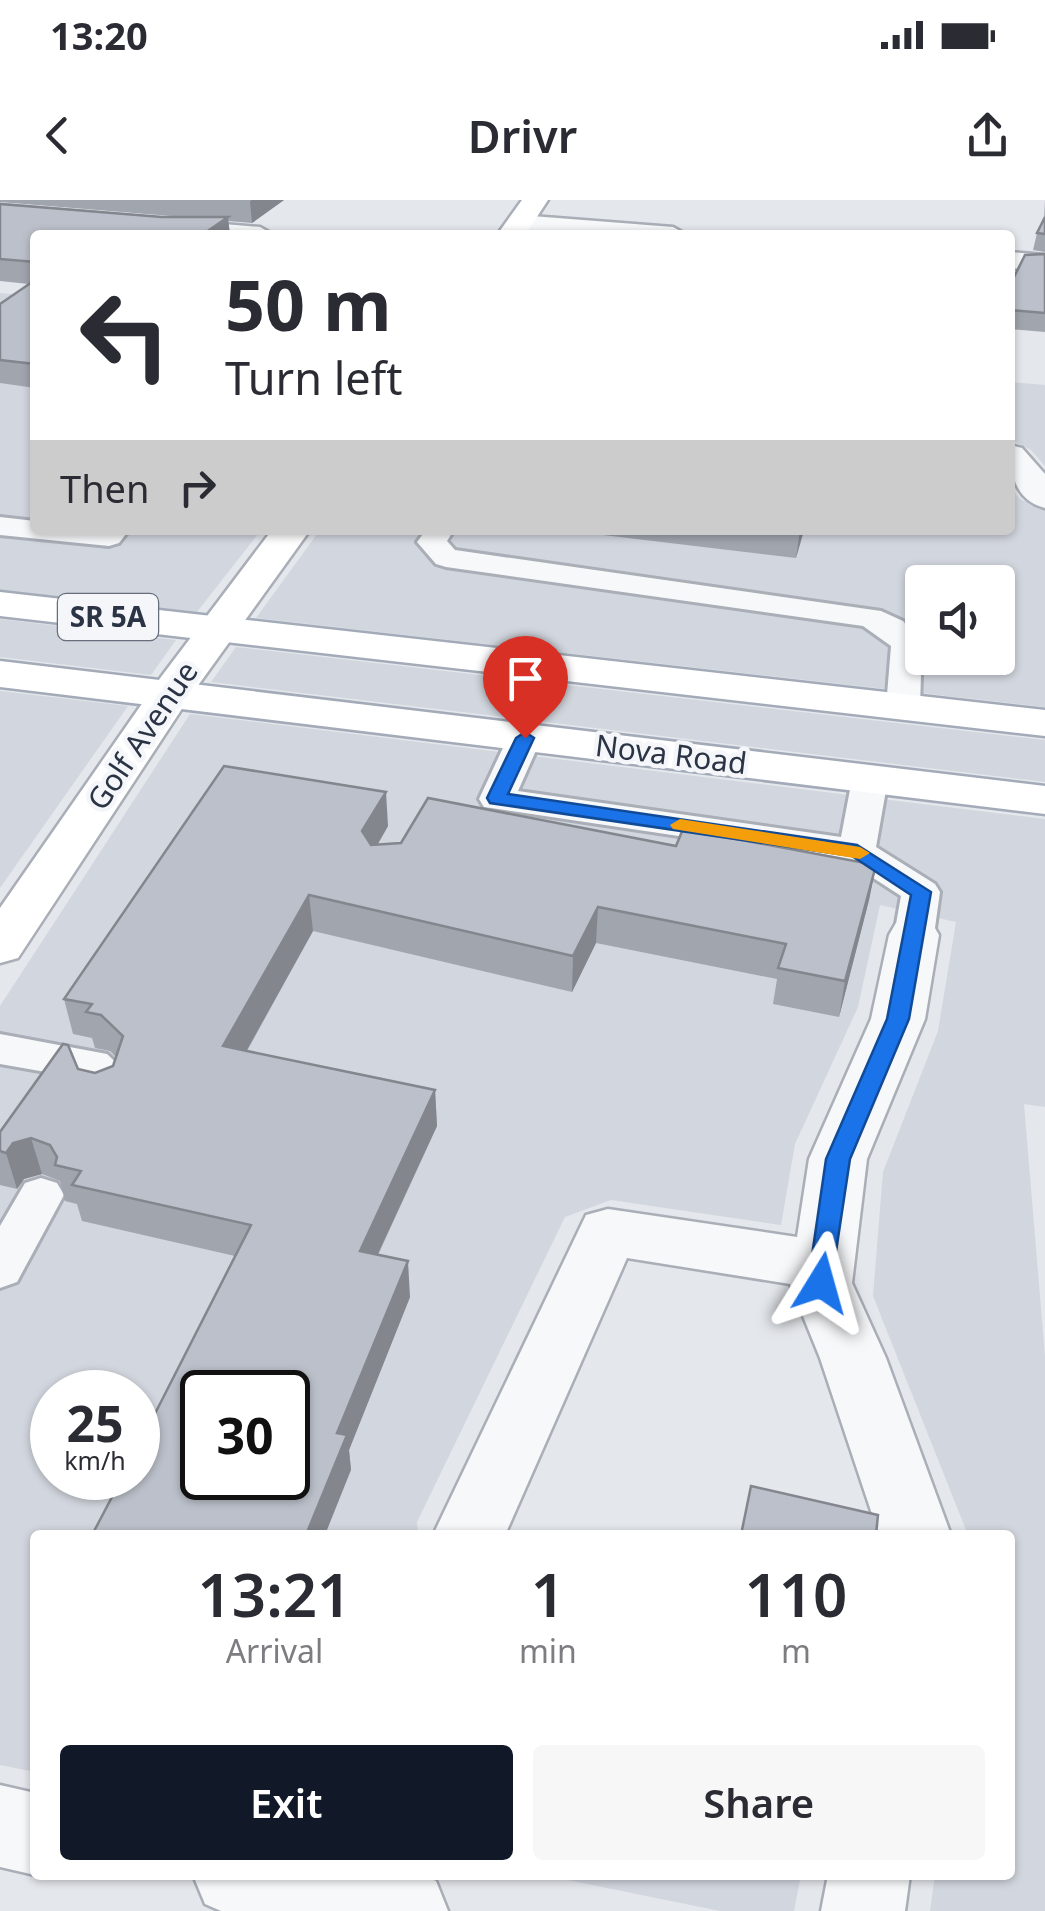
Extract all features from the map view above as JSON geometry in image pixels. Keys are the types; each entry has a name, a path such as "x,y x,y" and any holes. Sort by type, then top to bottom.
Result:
{"main road":[{"path":"515,229 534,200"},
{"name":"Golf Avenue","path":"0,946 170,694 287,535"},
{"name":"SR 5A","path":"0,604 1045,724"},
{"name":"Nova Road","path":"0,674 1045,800"}],"street":[{"path":"0,213 201,230"},
{"path":"515,229 541,230"},
{"path":"1015,260 1045,263"},
{"path":"1015,461 1045,497"},
{"path":"913,1530 853,1358 821,1283 838,1159 898,1019 914,935"},
{"path":"471,1530 608,1232 824,1265"},
{"path":"0,1826 30,1833"},
{"path":"258,1880 406,1911"},
{"path":"863,1911 868,1880"}],"lane":[{"path":"0,526 30,529"},
{"path":"81,535 111,535"},
{"path":"437,535 432,542 446,558 870,618 892,628 906,644 903,707"},
{"path":"525,738 481,802 857,851 921,892 914,935"},
{"path":"857,851 870,779"},
{"path":"0,1049 92,1064 106,1075 104,1090"},
{"path":"0,1269 41,1194"}],"shaded area":[{"path":"0,293 30,296 30,535 257,535 197,612 0,590"},
{"path":"1015,382 1045,385 1045,466 1031,450 1015,442"},
{"path":"1015,493 1045,510 1045,707 256,618 316,535 1015,535"},
{"path":"0,619 176,640 151,675 0,657"},
{"path":"236,647 1045,740 1045,782 211,682"},
{"path":"0,691 128,706 0,888"},
{"path":"190,714 1045,819 1045,1107 1024,1104 1045,1357 1045,1911 930,1911 934,1880 1015,1880 1015,1530 966,1530 873,1296 883,1172 938,1031 956,922 880,905 858,1007 795,1144 781,1225 611,1200 565,1217 417,1522 418,1530 30,1530 30,1771 0,1765 0,1006"},
{"path":"568,1880 800,1880 794,1911 720,1911"}],"building":[{"path":"0,204 162,217 228,217 209,230 30,230 30,262 0,259"},
{"path":"1045,217 1045,234 1037,233"},
{"path":"1045,254 1045,313 1015,310 1015,275 1025,255"},
{"path":"30,283 30,363 0,360 0,304"},
{"path":"224,766 386,792 362,831 371,845 401,843 428,798 676,846 683,829 876,865 845,981 778,968 786,944 598,907 573,956 309,895 223,1046 435,1090 360,1251 408,1261 337,1433 347,1435 308,1530 95,1530 110,1500 160,1500 160,1404 251,1225 72,1185 81,1171 55,1165 57,1157 50,1145 31,1138 13,1143 6,1153 0,1151 0,1132 63,1044 68,1045 78,1069 95,1073 113,1066 123,1036 101,1015 86,1012 92,1004 64,999"},
{"path":"751,1486 878,1515 876,1530 742,1530"}],"slow traffic":[{"path":"680,825 860,853"}],"route":[{"path":"525,738 497,798 857,851 921,892 898,1019 838,1159 821,1283"}]}
